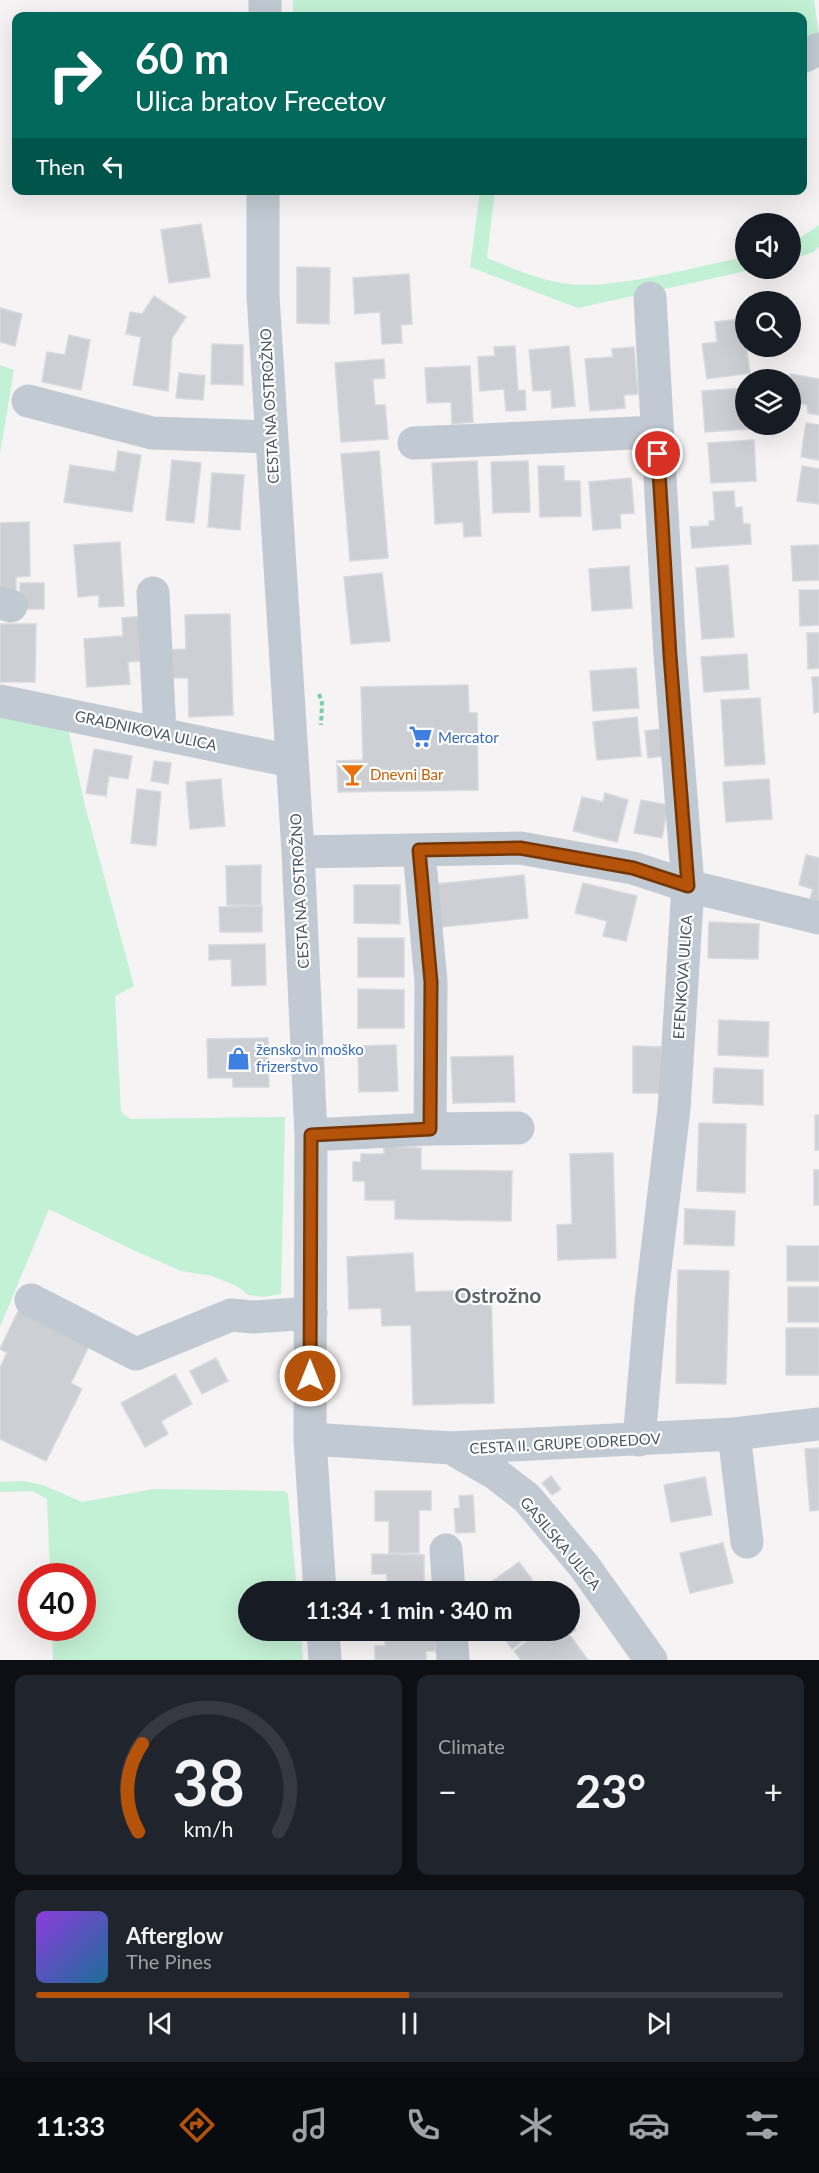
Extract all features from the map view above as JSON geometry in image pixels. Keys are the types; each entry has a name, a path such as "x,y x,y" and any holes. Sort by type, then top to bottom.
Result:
{"street":[{"name":"CESTA NA OSTROŽNO","path":"264,195 263,296 298,852 311,1135 310,1439 319,1581"},
{"name":"EFENKOVA ULICA","path":"639,1440 651,1302 674,1109 688,886 670,655 650,298"},
{"path":"28,401 152,433 271,437"},
{"path":"414,443 657,432"},
{"path":"153,593 160,733"},
{"name":"GRADNIKOVA ULICA","path":"0,701 291,761"},
{"path":"298,852 520,848 633,868 688,886 819,918"},
{"path":"419,850 431,982 430,1129"},
{"path":"311,1135 430,1129 518,1128"},
{"path":"31,1300 136,1354 231,1315 253,1317 311,1314"},
{"name":"CESTA II. GRUPE ODREDOV","path":"310,1439 451,1448 639,1440 734,1434 819,1425"},
{"path":"734,1434 747,1542"},
{"name":"GASILSKA ULICA","path":"451,1448 496,1474 527,1498 585,1566 651,1660"},
{"path":"446,1550 447,1581"},
{"path":"324,1641 325,1660"},
{"path":"452,1641 453,1660"}],"green space":[{"path":"293,0 814,0 819,36 807,41 807,12 293,12"},
{"path":"479,195 494,195 487,258 533,276 569,284 601,284 642,279 735,259 735,273 578,308 470,267"},
{"path":"819,225 819,247 801,256 801,237"},
{"path":"0,365 14,370 0,454"},
{"path":"0,709 67,723 85,806 134,986 115,996 121,1112 130,1119 285,1117 281,1294 263,1297 248,1295 237,1286 212,1276 181,1271 49,1209 0,1327"},
{"path":"22,1481 43,1485 82,1502 154,1489 284,1491 288,1494 296,1581 238,1581 238,1641 302,1641 303,1660 53,1660 52,1641 96,1641 96,1563 49,1563 47,1499 32,1491 0,1492 0,1482"}],"building":[{"path":"201,224 210,277 169,283 161,230"},
{"path":"297,267 330,268 329,324 297,323"},
{"path":"409,274 412,324 401,325 402,343 382,344 380,312 355,314 353,278"},
{"path":"154,296 186,317 172,338 168,391 133,385 141,337 126,334 130,312 142,314"},
{"path":"0,308 22,314 15,346 0,342"},
{"path":"735,320 735,357 748,357 749,369 735,369 735,375 707,379 702,344 717,342 715,322"},
{"path":"69,335 90,340 81,390 42,382 47,352 65,355"},
{"path":"212,344 243,345 243,385 211,384"},
{"path":"515,346 518,391 525,390 526,410 506,411 504,389 480,391 478,357 495,356 494,347"},
{"path":"569,346 575,406 552,408 551,390 533,391 529,350"},
{"path":"634,347 638,394 624,395 625,408 590,411 585,359 613,357 612,349"},
{"path":"384,359 385,378 373,379 375,405 385,405 388,439 341,442 335,363"},
{"path":"470,366 473,422 452,424 451,402 427,403 425,368"},
{"path":"179,373 205,376 203,400 176,398"},
{"path":"801,376 819,379 819,415 808,413 807,405 801,404"},
{"path":"735,389 735,430 705,432 702,391"},
{"path":"806,423 819,425 819,460 801,457"},
{"path":"754,440 756,481 711,483 708,443"},
{"path":"118,451 141,455 132,512 64,502 70,465 115,472"},
{"path":"379,451 388,558 350,561 341,454"},
{"path":"172,460 201,463 194,523 166,520"},
{"path":"477,461 481,536 464,537 463,522 435,524 432,463"},
{"path":"528,461 530,512 493,513 491,462"},
{"path":"538,466 564,466 564,481 580,481 581,516 540,517"},
{"path":"802,466 819,469 819,504 797,501"},
{"path":"212,473 244,475 240,530 208,527"},
{"path":"631,478 634,513 620,514 621,528 593,530 589,482"},
{"path":"734,491 735,508 742,507 743,524 750,524 751,544 692,548 690,527 709,526 709,521 715,521 713,492"},
{"path":"29,522 30,576 16,577 16,592 0,592 0,523"},
{"path":"120,542 124,606 99,607 99,595 78,597 74,545"},
{"path":"819,545 819,580 793,581 791,546"},
{"path":"728,565 734,637 702,639 696,568"},
{"path":"629,566 632,608 592,611 589,569"},
{"path":"382,573 390,641 351,644 344,577"},
{"path":"20,583 44,583 44,609 20,609"},
{"path":"799,590 819,590 819,625 800,626"},
{"path":"230,614 233,715 189,717 188,678 172,678 171,650 186,649 185,615"},
{"path":"146,616 149,660 128,662 130,684 87,687 84,639 123,636 122,618"},
{"path":"0,624 36,624 35,682 0,682"},
{"path":"807,633 819,633 819,668 808,669"},
{"path":"747,654 749,689 704,692 701,657"},
{"path":"636,668 639,708 593,711 590,671"},
{"path":"812,677 819,677 819,712 814,713"},
{"name":"Mercator","path":"468,685 469,713 477,713 478,790 338,792 337,761 363,760 361,687"},
{"path":"760,698 765,764 725,766 721,700"},
{"path":"637,717 641,756 597,760 593,722"},
{"path":"661,729 664,756 648,758 645,731"},
{"path":"94,749 132,756 128,779 109,776 106,796 86,793"},
{"path":"154,761 171,763 168,784 151,781"},
{"path":"221,779 225,826 190,829 186,782"},
{"path":"769,779 772,819 726,822 723,782"},
{"path":"137,789 161,792 156,846 131,843"},
{"path":"605,793 628,800 617,842 573,831 582,797 603,802"},
{"path":"641,800 668,805 662,838 634,833"},
{"path":"806,855 819,858 819,905 809,902 813,889 799,885"},
{"path":"261,865 261,905 227,905 226,866"},
{"path":"524,875 528,918 442,927 437,884"},
{"path":"583,883 637,896 626,941 603,936 607,921 575,913"},
{"path":"354,885 400,885 400,924 354,923"},
{"path":"262,906 262,932 220,932 219,907"},
{"path":"709,922 759,924 758,959 708,958"},
{"path":"358,938 404,938 404,977 358,977"},
{"path":"265,944 266,985 232,986 231,959 209,960 209,945"},
{"path":"358,989 404,990 404,1028 358,1028"},
{"path":"719,1020 769,1022 768,1057 718,1055"},
{"name":"žensko in moško frizerstvo","path":"268,1038 269,1087 233,1087 233,1078 208,1078 207,1039"},
{"path":"396,1045 398,1091 359,1092 358,1046"},
{"path":"633,1046 661,1047 661,1093 633,1093"},
{"path":"513,1056 515,1102 453,1103 451,1057"},
{"path":"714,1068 763,1070 763,1105 713,1103"},
{"path":"815,1115 819,1115 819,1150 815,1150"},
{"path":"699,1123 746,1124 745,1193 697,1191"},
{"path":"384,1147 421,1148 421,1170 512,1171 511,1221 395,1219 395,1200 365,1200 365,1181 353,1181 353,1162 361,1162 361,1154 384,1154"},
{"path":"613,1153 616,1258 558,1260 557,1225 572,1224 570,1154"},
{"path":"814,1170 819,1170 819,1205 814,1205"},
{"path":"685,1209 735,1211 734,1246 684,1244"},
{"path":"787,1246 819,1246 819,1281 787,1281"},
{"path":"413,1253 415,1292 491,1290 494,1403 413,1405 411,1325 382,1326 381,1308 349,1309 347,1257"},
{"path":"678,1270 729,1271 726,1384 676,1383"},
{"path":"788,1287 819,1287 819,1322 788,1322"},
{"path":"20,1307 91,1342 71,1383 82,1389 46,1461 0,1439 0,1368 7,1353 0,1349"},
{"path":"786,1328 819,1328 819,1375 786,1375"},
{"path":"216,1358 228,1381 202,1394 190,1371"},
{"path":"175,1374 192,1404 161,1421 168,1434 145,1447 121,1403"},
{"path":"819,1448 819,1510 810,1511 805,1449"},
{"path":"551,1476 561,1489 552,1495 542,1483"},
{"path":"705,1477 712,1515 671,1522 664,1485"},
{"path":"375,1491 431,1491 431,1510 419,1510 419,1553 389,1553 389,1521 375,1521"},
{"path":"473,1495 475,1532 456,1533 454,1509 460,1508 459,1496"},
{"path":"723,1543 733,1583 690,1593 680,1553"},
{"path":"372,1554 424,1555 424,1581 387,1581 387,1574 372,1574"},
{"path":"519,1562 533,1581 493,1581"},
{"path":"385,1641 435,1641 435,1651 426,1651 426,1660 375,1660 375,1646 385,1646"},
{"path":"507,1641 523,1641 512,1649"},
{"path":"528,1641 574,1641 588,1660 521,1660 514,1651"}],"place":[{"name":"Mercator","path":"420,737"},
{"name":"Dnevni Bar","path":"352,774"},
{"name":"žensko in moško frizerstvo","path":"238,1058"}],"district":[{"name":"Ostrožno","path":"498,1294"}],"route":[{"path":"310,1376 311,1135 430,1129 431,982 419,850 520,848 633,868 688,886 670,655 658,454"}]}
